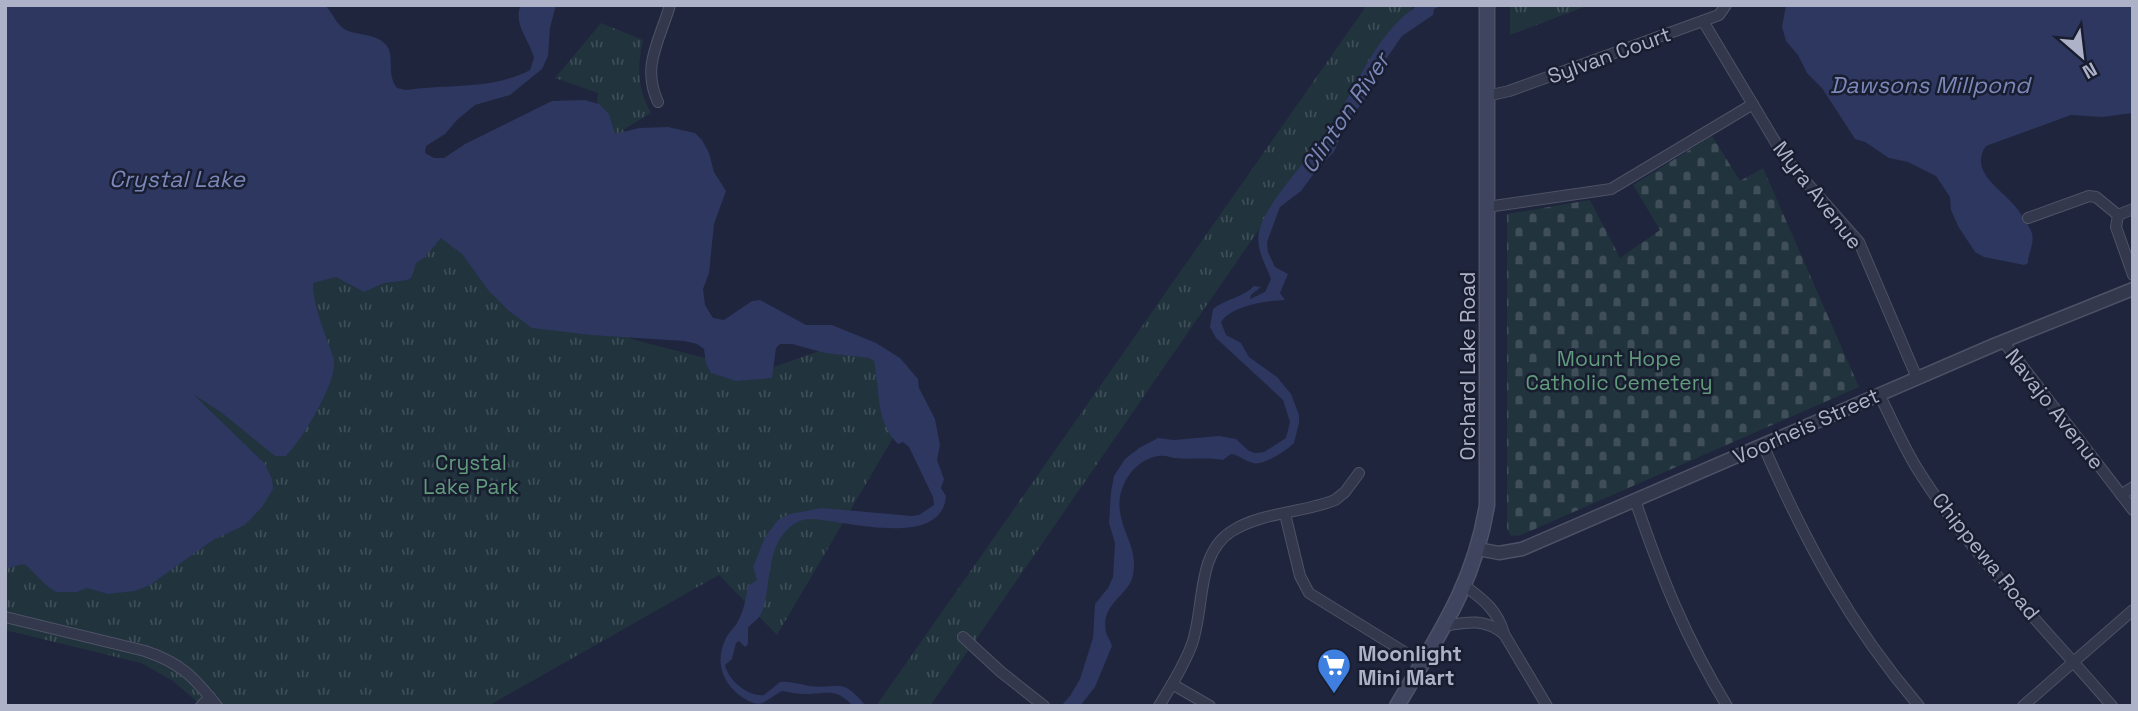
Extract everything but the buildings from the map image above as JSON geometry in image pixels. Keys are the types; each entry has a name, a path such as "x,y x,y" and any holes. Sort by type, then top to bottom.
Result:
{"main road":[{"name":"Orchard Lake Road","path":"1397,706 1465,586 1478,549 1487,505 1487,5"}],"street":[{"path":"658,102 652,85 651,59 670,5"},
{"name":"Sylvan Court","path":"1487,96 1509,91 1703,21 1721,14 1726,5"},
{"name":"Myra Avenue","path":"1703,21 1792,168 1859,242 1917,378"},
{"path":"1487,207 1611,188 1753,104"},
{"path":"2028,218 2089,196 2096,197 2118,215"},
{"path":"2118,215 2133,209"},
{"path":"2118,215 2116,227 2133,275"},
{"name":"Voorheis Street","path":"1478,549 1499,553 1514,551 2003,341 2133,289"},
{"name":"Navajo Avenue","path":"2003,341 2133,510"},
{"name":"Chippewa Road","path":"1879,394 1910,456 1933,492 1984,558 2112,706"},
{"path":"1763,445 1805,538 1840,600 1877,654 1919,706"},
{"path":"1159,706 1185,661 1196,633 1206,570 1214,548 1226,535 1241,526 1335,500 1345,492 1359,473"},
{"path":"2121,495 2133,487"},
{"path":"1635,500 1673,606 1727,706"},
{"path":"1285,514 1300,576 1309,593 1422,663"},
{"path":"1465,586 1493,608 1504,634 1548,706"},
{"path":"2023,706 2133,610"},
{"path":"5,617 160,656 187,671 213,701 201,706"},
{"path":"1444,626 1478,621 1492,625 1504,634"},
{"path":"963,637 1044,706"},
{"path":"1172,684 1210,706"}],"green space":[{"path":"1367,5 1414,5 930,706 876,706"},
{"path":"1510,5 1589,5 1510,35"},
{"name":"Crystal Lake Park","path":"601,23 643,40 640,77 643,95 651,113 623,130 665,209 584,256 631,339 760,372 850,340 920,392 777,635 719,575 488,706 202,706 173,681 141,663 5,630 5,541 177,390 290,272 593,147 598,93 555,78"},
{"name":"Mount Hope Catholic Cemetery","path":"1712,136 1740,181 1763,168 1859,387 1521,535 1511,536 1507,528 1507,214 1590,200 1620,258 1660,230 1633,185"}],"water":[{"name":"Crystal Lake","path":"5,5 325,5 343,28 378,39 387,46 394,83 397,88 406,90 485,84 530,70 534,58 520,25 521,5 556,5 550,28 548,56 542,69 510,95 475,105 445,134 426,146 425,153 434,158 444,158 465,144 552,101 585,100 599,104 609,114 615,134 639,128 668,127 695,133 709,153 714,172 726,191 714,224 709,273 703,289 705,305 713,318 724,320 752,301 760,300 806,325 832,325 876,343 900,358 918,379 919,388 935,419 940,445 937,460 944,479 941,488 946,496 940,513 928,523 910,527 889,528 808,519 792,526 780,538 776,548 765,603 761,615 748,628 748,644 745,647 739,641 736,643 732,659 725,665 734,682 758,695 764,695 780,682 819,687 839,686 850,690 866,706 853,706 841,696 831,693 802,694 782,691 762,703 753,703 739,695 727,683 721,668 721,652 727,636 741,614 748,586 757,580 753,567 765,537 778,520 790,514 822,508 912,516 919,515 934,505 933,497 909,447 903,442 898,444 885,426 874,361 869,358 825,353 792,344 780,344 776,348 772,378 736,381 711,373 706,364 704,349 697,344 532,328 509,311 488,290 463,255 441,238 424,258 416,263 408,280 384,283 364,292 336,277 313,283 314,298 333,358 333,371 317,411 286,456 275,456 222,413 193,394 265,464 272,479 273,489 262,507 245,525 213,540 150,585 135,591 108,594 87,588 77,592 56,592 26,565 5,567"},
{"name":"Clinton River","path":"1442,5 1434,9 1433,15 1402,36 1380,68 1362,104 1348,118 1334,152 1301,191 1280,207 1267,242 1275,267 1288,274 1280,293 1285,300 1242,308 1226,316 1221,322 1226,335 1241,343 1249,357 1277,377 1291,394 1299,415 1294,443 1274,457 1257,463 1231,454 1223,460 1160,456 1141,463 1134,469 1124,485 1119,503 1134,557 1133,575 1107,614 1106,632 1112,646 1095,687 1080,706 1061,706 1080,679 1093,638 1095,604 1113,577 1115,543 1109,523 1111,492 1114,476 1125,459 1158,438 1174,440 1219,436 1236,439 1255,453 1264,452 1286,438 1290,422 1283,400 1216,338 1210,327 1213,309 1254,286 1261,287 1250,299 1265,292 1271,279 1258,241 1260,228 1270,208 1330,128 1387,34 1417,6"},
{"name":"Dawsons Millpond","path":"1786,5 2133,5 2133,113 2102,117 2071,115 1986,146 1981,163 1983,171 2021,213 2033,239 2028,263 2024,265 1984,257 1975,252 1958,226 1951,210 1950,197 1936,176 1908,162 1889,158 1865,142 1855,139 1822,88 1807,73 1798,55 1786,41 1782,27"}],"place":[{"name":"Moonlight Mini Mart","path":"1334,695"}]}
